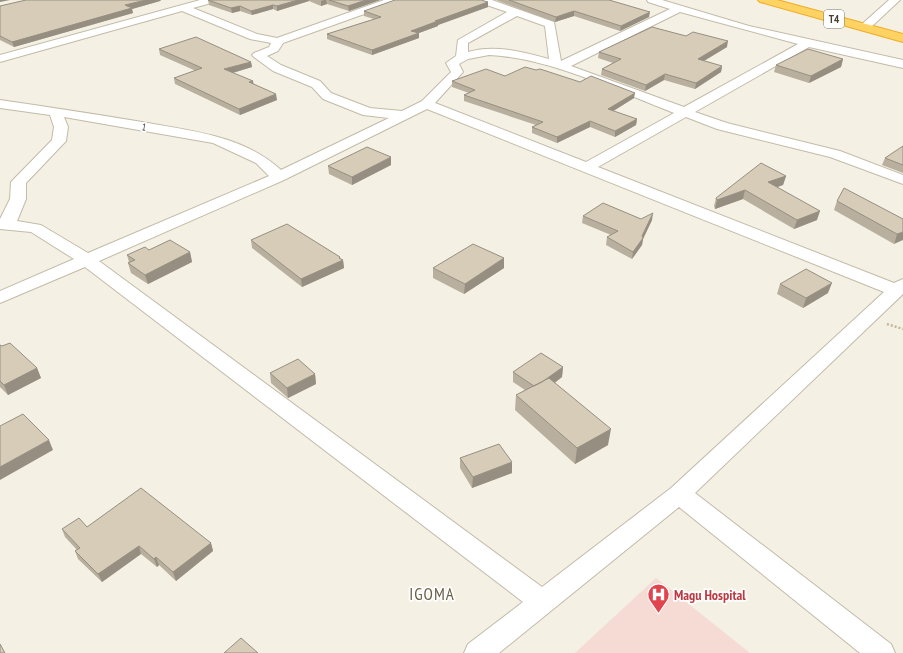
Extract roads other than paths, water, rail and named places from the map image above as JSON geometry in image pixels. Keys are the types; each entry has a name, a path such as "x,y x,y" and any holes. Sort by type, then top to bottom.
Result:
{"highway":[{"name":"T4","path":"764,0 903,38"}],"street":[{"path":"0,59 211,0"},
{"path":"183,8 254,37 278,41 394,0"},
{"path":"482,0 550,24 559,65"},
{"path":"652,0 678,9 808,43 903,64"},
{"path":"665,5 688,0"},
{"path":"865,28 894,0"},
{"path":"559,65 678,9"},
{"path":"462,56 462,42 516,12"},
{"path":"278,41 274,49 258,55 277,68 316,84 327,96 368,112 405,115"},
{"path":"588,167 808,43"},
{"path":"0,298 279,177 427,104 457,72 452,63 462,56 504,51 559,65 722,126 835,154 903,180"},
{"name":"1","path":"0,104 56,112 217,140 261,160 279,177"},
{"path":"427,104 899,287 679,494 478,653"},
{"path":"56,112 61,127 59,141 20,182 18,199 3,225 35,228 87,260 543,602"},
{"path":"679,494 881,653"}],"place":[{"name":"Magu Hospital","path":"659,614"}],"district":[{"name":"IGOMA","path":"432,594"}]}
